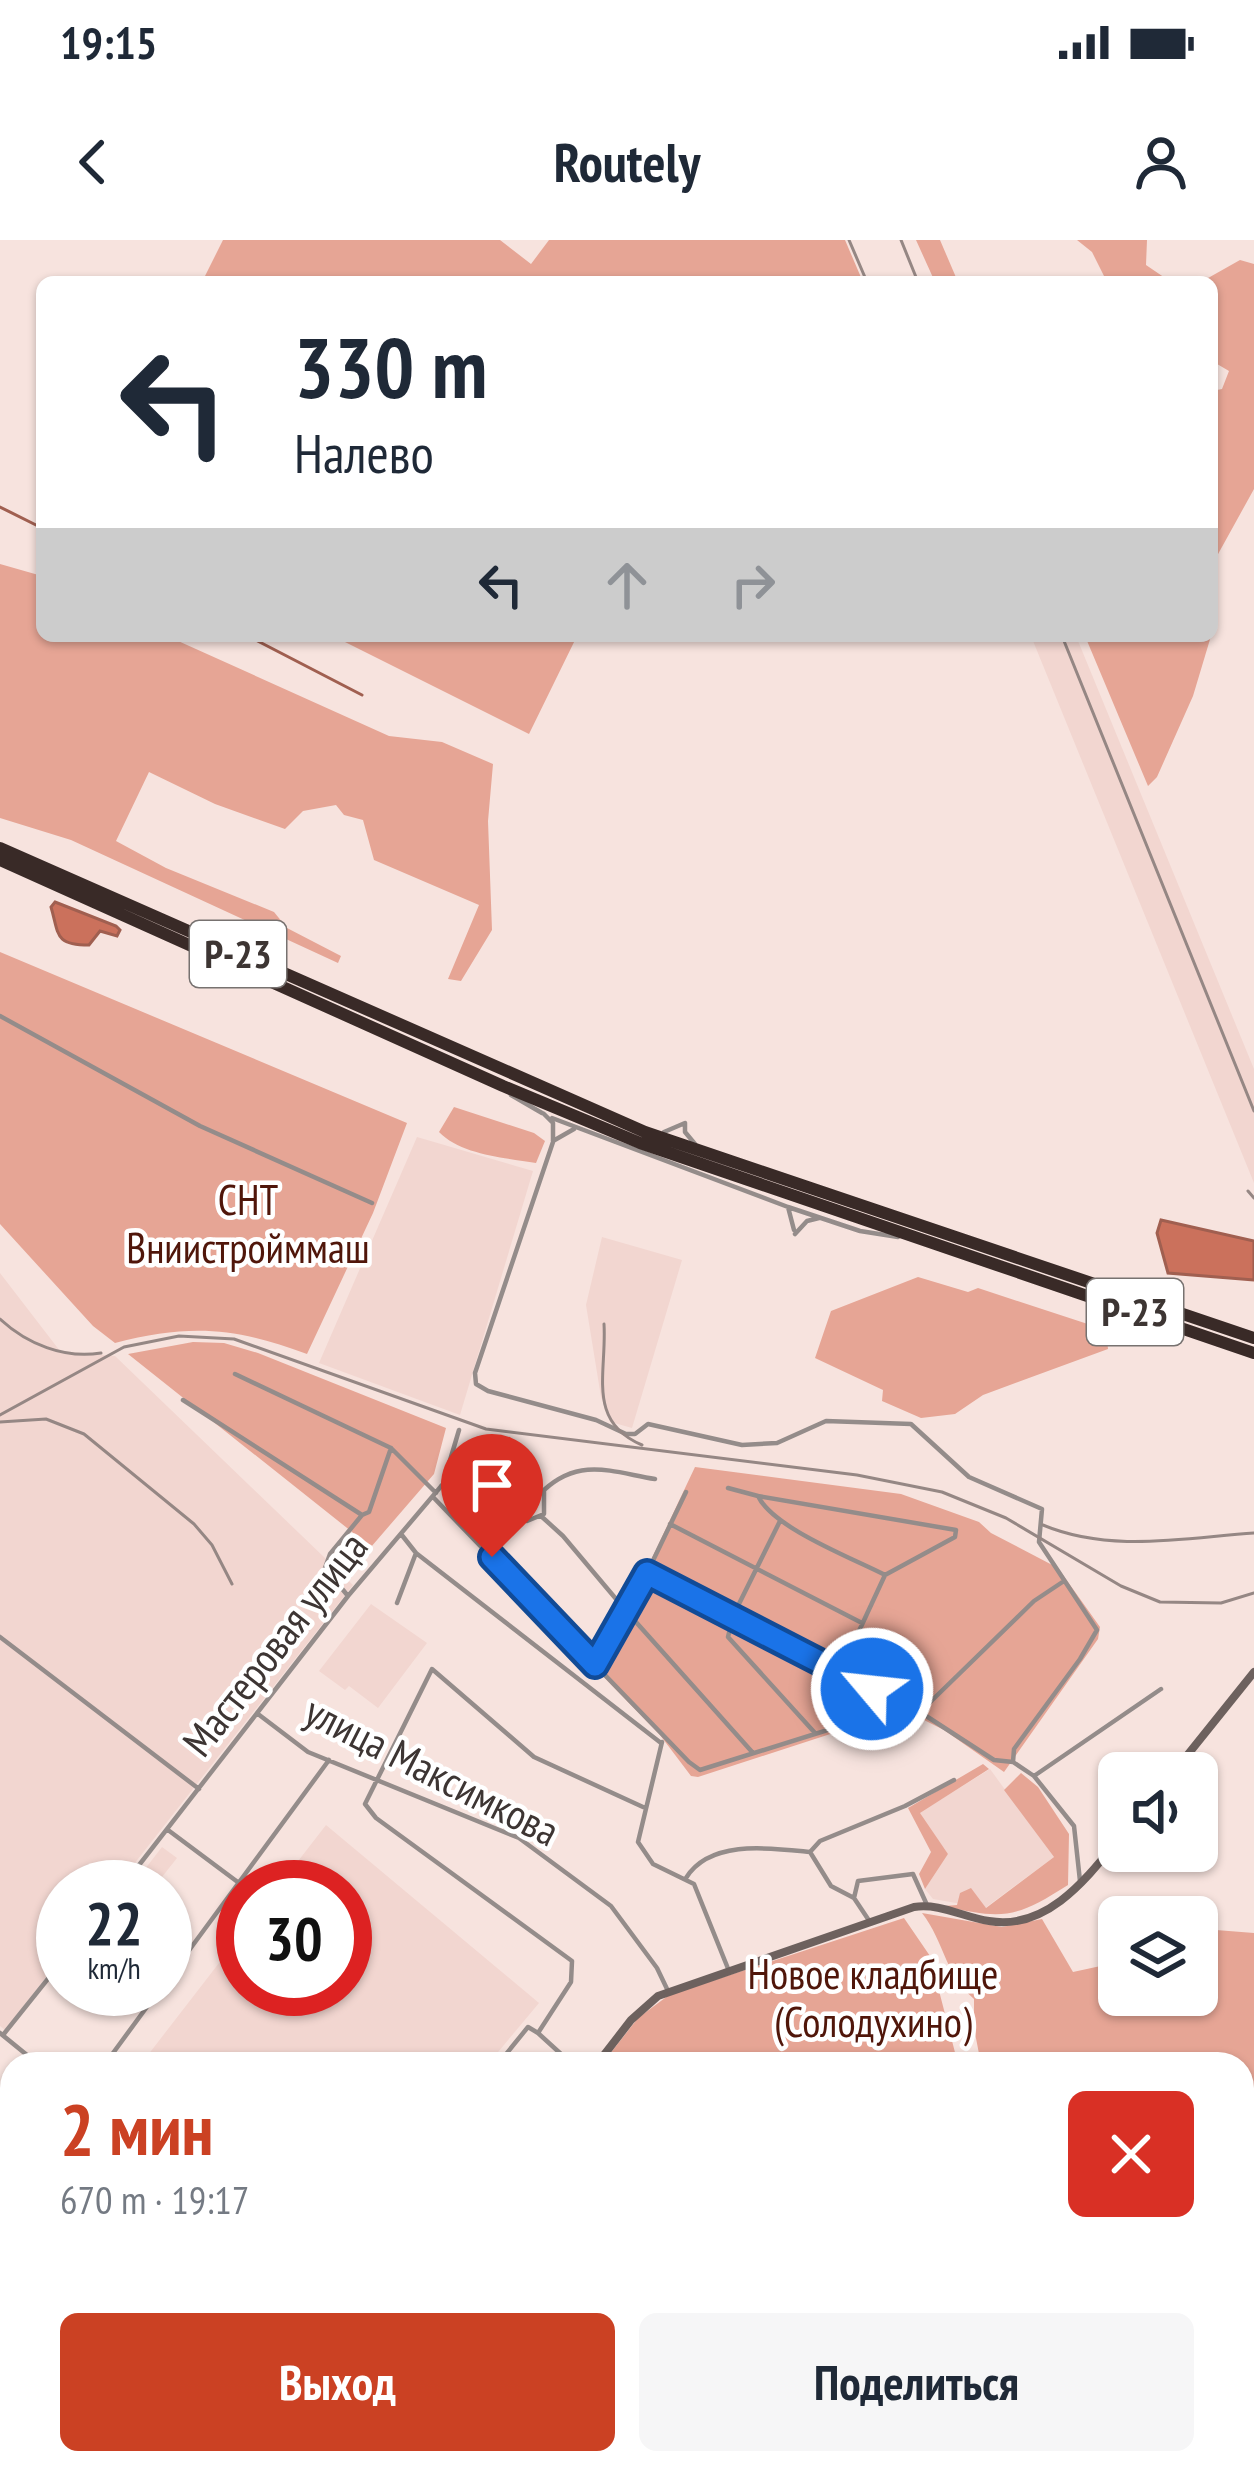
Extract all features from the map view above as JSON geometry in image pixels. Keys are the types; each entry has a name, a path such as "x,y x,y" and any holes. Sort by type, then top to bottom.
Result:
{"highway":[{"name":"Р-23","path":"0,848 624,1124 1254,1338"},
{"name":"Р-23","path":"0,860 502,1086 676,1157 1254,1352"}],"street":[{"path":"0,1016 200,1126 372,1203"},
{"path":"502,1086 517,1101 580,1130 788,1208 860,1231 921,1242"},
{"path":"544,1114 553,1124 553,1142 475,1373 476,1384 510,1398 596,1420 626,1434 635,1434 648,1424 742,1445 777,1443 826,1421 911,1424 969,1477 1042,1509 1039,1542 1097,1630 1014,1749 1013,1762"},
{"path":"624,1124 662,1132 675,1131 685,1123 689,1139 726,1162"},
{"path":"553,1142 565,1131 580,1130"},
{"path":"788,1208 794,1234 818,1218"},
{"path":"235,1375 391,1448 663,1739"},
{"path":"183,1400 362,1515"},
{"name":"Мастеровая улица","path":"144,1860 347,1596 437,1492 459,1430"},
{"path":"347,1596 325,1568 332,1551 369,1512 391,1448"},
{"path":"437,1492 479,1496 527,1520 541,1516 546,1507 544,1490 571,1471 588,1467 655,1479"},
{"path":"728,1488 956,1531 955,1537 885,1575 840,1672"},
{"path":"595,1665 627,1612 686,1492"},
{"path":"758,1496 762,1506 780,1521 885,1575"},
{"path":"541,1516 753,1753"},
{"path":"780,1521 733,1616 728,1637 814,1733"},
{"path":"670,1523 862,1623"},
{"path":"401,1534 416,1553 700,1770 904,1706"},
{"path":"398,1604 416,1553"},
{"path":"647,1573 920,1712 994,1760 1013,1762 1034,1776 1074,1826 1081,1885"},
{"path":"920,1712 1034,1601 1064,1581"},
{"path":"0,1636 199,1789"},
{"path":"538,2033 571,1982 572,1961 376,1818 365,1804 375,1781 432,1669 534,1757 644,1807"},
{"path":"1190,1752 1254,1672"},
{"path":"1034,1776 1161,1689"},
{"name":"улица Максимкова","path":"258,1714 301,1748 519,1838 611,1906 668,1991"},
{"path":"663,1739 638,1842 653,1864 694,1884 729,1971"},
{"path":"256,1860 330,1759"},
{"path":"810,1852 820,1841 954,1780"},
{"path":"168,1830 216,1866"},
{"path":"686,1878 694,1866 718,1853 771,1848 810,1852"},
{"path":"810,1852 831,1886 854,1898 870,1922"},
{"path":"607,2052 648,2003 668,1991 927,1905 1004,1922 1036,1914 1081,1885 1098,1864"},
{"path":"854,1898 858,1881 913,1874 927,1905"},
{"path":"192,1947 216,1914"},
{"path":"2,2034 36,1993"},
{"path":"114,2052 141,2016"},
{"path":"508,2052 528,2027 559,2052"}],"shaded area":[{"path":"1033,642 1078,642 1254,1069 1254,1183"},
{"path":"55,902 120,930 117,936 100,931 89,945 69,943 57,931 51,907"},
{"path":"417,1137 533,1171 460,1415 319,1363"},
{"path":"1161,1220 1254,1241 1254,1280 1168,1273 1157,1233"},
{"path":"602,1237 682,1260 632,1428 611,1422 601,1397 586,1305"},
{"path":"0,1273 60,1351 115,1356 353,1585 137,1860 36,1860 36,1990 5,2030 0,2026"},
{"path":"371,1604 427,1643 378,1708 319,1671"},
{"path":"990,1769 1054,1857 985,1908 933,1899 925,1889 948,1854 919,1813"},
{"path":"326,1825 368,1860 299,1860"},
{"path":"162,1847 177,1858 175,1860 152,1860"},
{"path":"372,1863 539,2003 498,2052 150,2052 178,2016 192,2016 192,1998 216,1967 216,2016 372,2016"}],"green space":[{"path":"223,240 500,240 531,264 549,240 845,240 860,276 205,276"},
{"path":"916,240 940,240 955,276 932,276"},
{"path":"1077,240 1147,240 1146,265 1162,276 1104,276 1092,252"},
{"path":"1240,260 1254,264 1254,489 1218,554 1218,390 1229,371 1218,365 1218,276 1212,276"},
{"path":"0,564 36,574 36,642 180,642 389,736 442,742 493,764 488,821 492,930 461,981 448,979 479,905 374,860 363,820 344,815 336,805 303,811 285,829 215,804 149,772 116,841 166,868 274,912 287,928 341,956 338,963 71,840 0,818"},
{"path":"345,642 574,642 529,734"},
{"path":"1088,642 1209,642 1193,696 1157,777 1148,786"},
{"name":"СНТ Вниистройммаш","path":"0,952 407,1123 373,1213 307,1354 257,1338 212,1331 166,1333 115,1343 93,1326 0,1224"},
{"path":"454,1107 534,1133 545,1141 536,1163 484,1154 448,1140 439,1132"},
{"path":"918,1277 968,1292 978,1288 1106,1330 1108,1349 983,1395 955,1414 921,1418 882,1401 883,1390 815,1358 831,1311"},
{"path":"193,1342 224,1343 258,1353 446,1428 434,1474 371,1547 128,1354"},
{"path":"695,1467 901,1494 979,1522 1058,1568 1100,1627 1098,1639 1004,1772 944,1730 904,1710 691,1776 660,1735 593,1666 643,1577"},
{"path":"983,1764 989,1769 920,1813 948,1854 925,1889 919,1874 931,1852 908,1808"},
{"path":"1021,1773 1038,1787 1069,1834 1068,1885 1009,1913 944,1906 957,1905 960,1893 971,1888 986,1908 1054,1857 1004,1790"},
{"path":"922,1913 1002,1927 1042,1919 1073,1972 1098,1967 1098,2016 1218,2016 1218,1930 1254,1933 1254,2052 979,2052 974,1999 956,1979"},
{"name":"Новое кладбище (Солодухино)","path":"904,1918 930,1956 955,2052 611,2052 638,2018 669,1995"}],"waterway":[{"path":"0,507 36,525"},
{"path":"260,642 362,695"}],"railway":[{"path":"849,240 864,276"},
{"path":"901,240 916,276"},
{"path":"1064,642 1254,1111"},
{"path":"1248,1191 1254,1198"},
{"path":"0,1319 47,1348 101,1353"},
{"path":"604,1324 606,1409 624,1435 642,1445"},
{"path":"0,1415 124,1347 179,1336 234,1339 486,1429 857,1475 942,1492 1006,1518 1121,1586 1160,1602 1221,1603 1254,1593"},
{"path":"0,1422 46,1419 84,1434 194,1524 212,1545 232,1584"},
{"path":"1043,1525 1068,1534 1120,1541 1254,1533"}],"route":[{"path":"492,1557 595,1665 647,1573 872,1689"}]}
